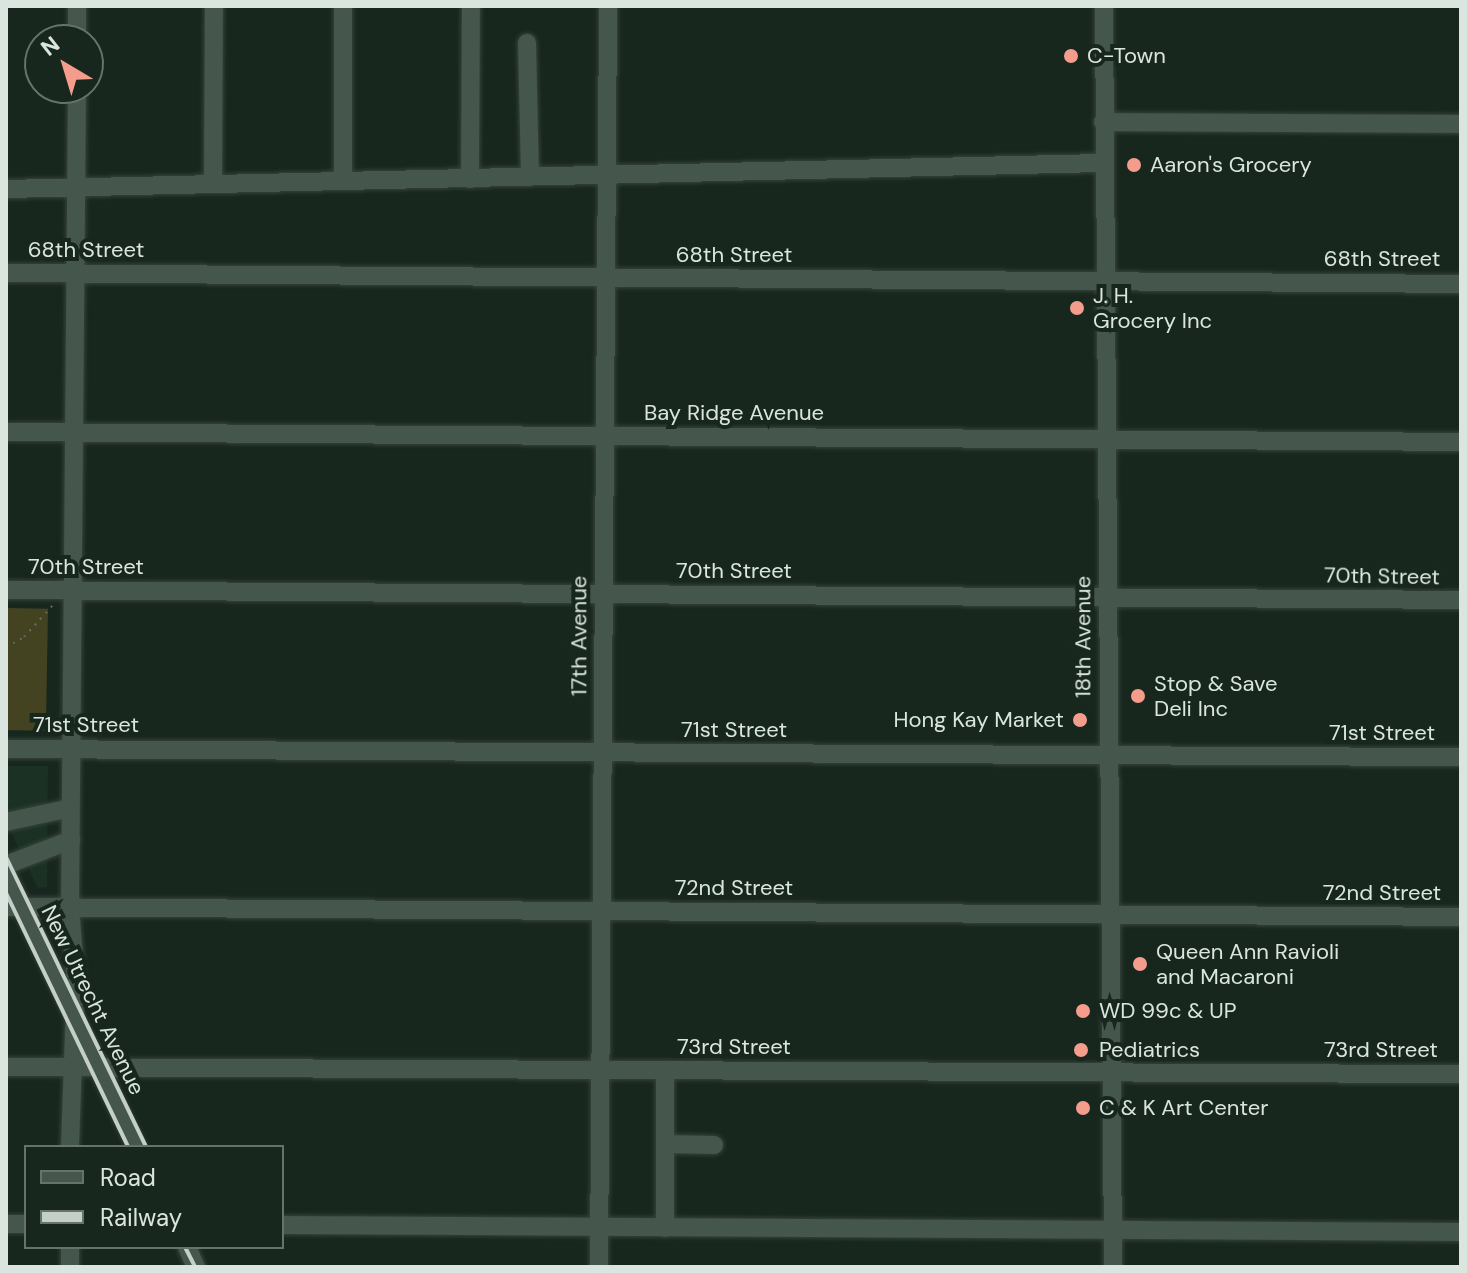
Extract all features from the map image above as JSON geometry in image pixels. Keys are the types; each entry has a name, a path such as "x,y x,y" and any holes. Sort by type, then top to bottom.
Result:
{"street":[{"path":"213,184 214,6"},
{"path":"343,6 343,181"},
{"path":"470,179 471,6"},
{"name":"17th Avenue","path":"599,1267 608,6"},
{"name":"18th Avenue","path":"1104,6 1113,1267"},
{"path":"527,43 530,177"},
{"path":"70,1145 69,1066 75,1020 75,921 70,907 77,104"},
{"path":"1103,122 1461,124"},
{"path":"6,189 1103,163"},
{"name":"68th Street","path":"6,273 1461,284"},
{"name":"Bay Ridge Avenue","path":"6,432 1461,442"},
{"name":"70th Street","path":"6,590 1461,600"},
{"name":"71st Street","path":"6,749 1461,757"},
{"path":"6,822 71,808"},
{"path":"6,865 71,840"},
{"name":"New Utrecht Avenue","path":"6,874 14,907 75,1020 136,1145"},
{"name":"72nd Street","path":"14,907 1461,917"},
{"name":"73rd Street","path":"6,1067 97,1065 1461,1074"},
{"path":"665,1070 665,1228"},
{"path":"666,1144 714,1145"},
{"path":"284,1225 1461,1232"}],"path":[{"path":"6,647 24,637 54,604"}],"shaded area":[{"path":"6,608 48,609 46,731 6,730"},
{"path":"6,766 48,766 47,887 38,888 6,822"}],"railway":[{"path":"6,857 145,1145"},
{"path":"6,893 127,1145"},
{"path":"186,1249 195,1267"}],"place":[{"name":"C-Town","path":"1071,56"},
{"name":"Aaron's Grocery","path":"1134,165"},
{"name":"J. H. Grocery Inc","path":"1077,308"},
{"name":"Stop & Save Deli Inc","path":"1138,696"},
{"name":"Hong Kay Market","path":"1080,720"},
{"name":"Queen Ann Ravioli and Macaroni","path":"1140,964"},
{"name":"WD 99c & UP","path":"1083,1011"},
{"name":"Pediatrics","path":"1081,1050"},
{"name":"C & K Art Center","path":"1083,1108"}]}
